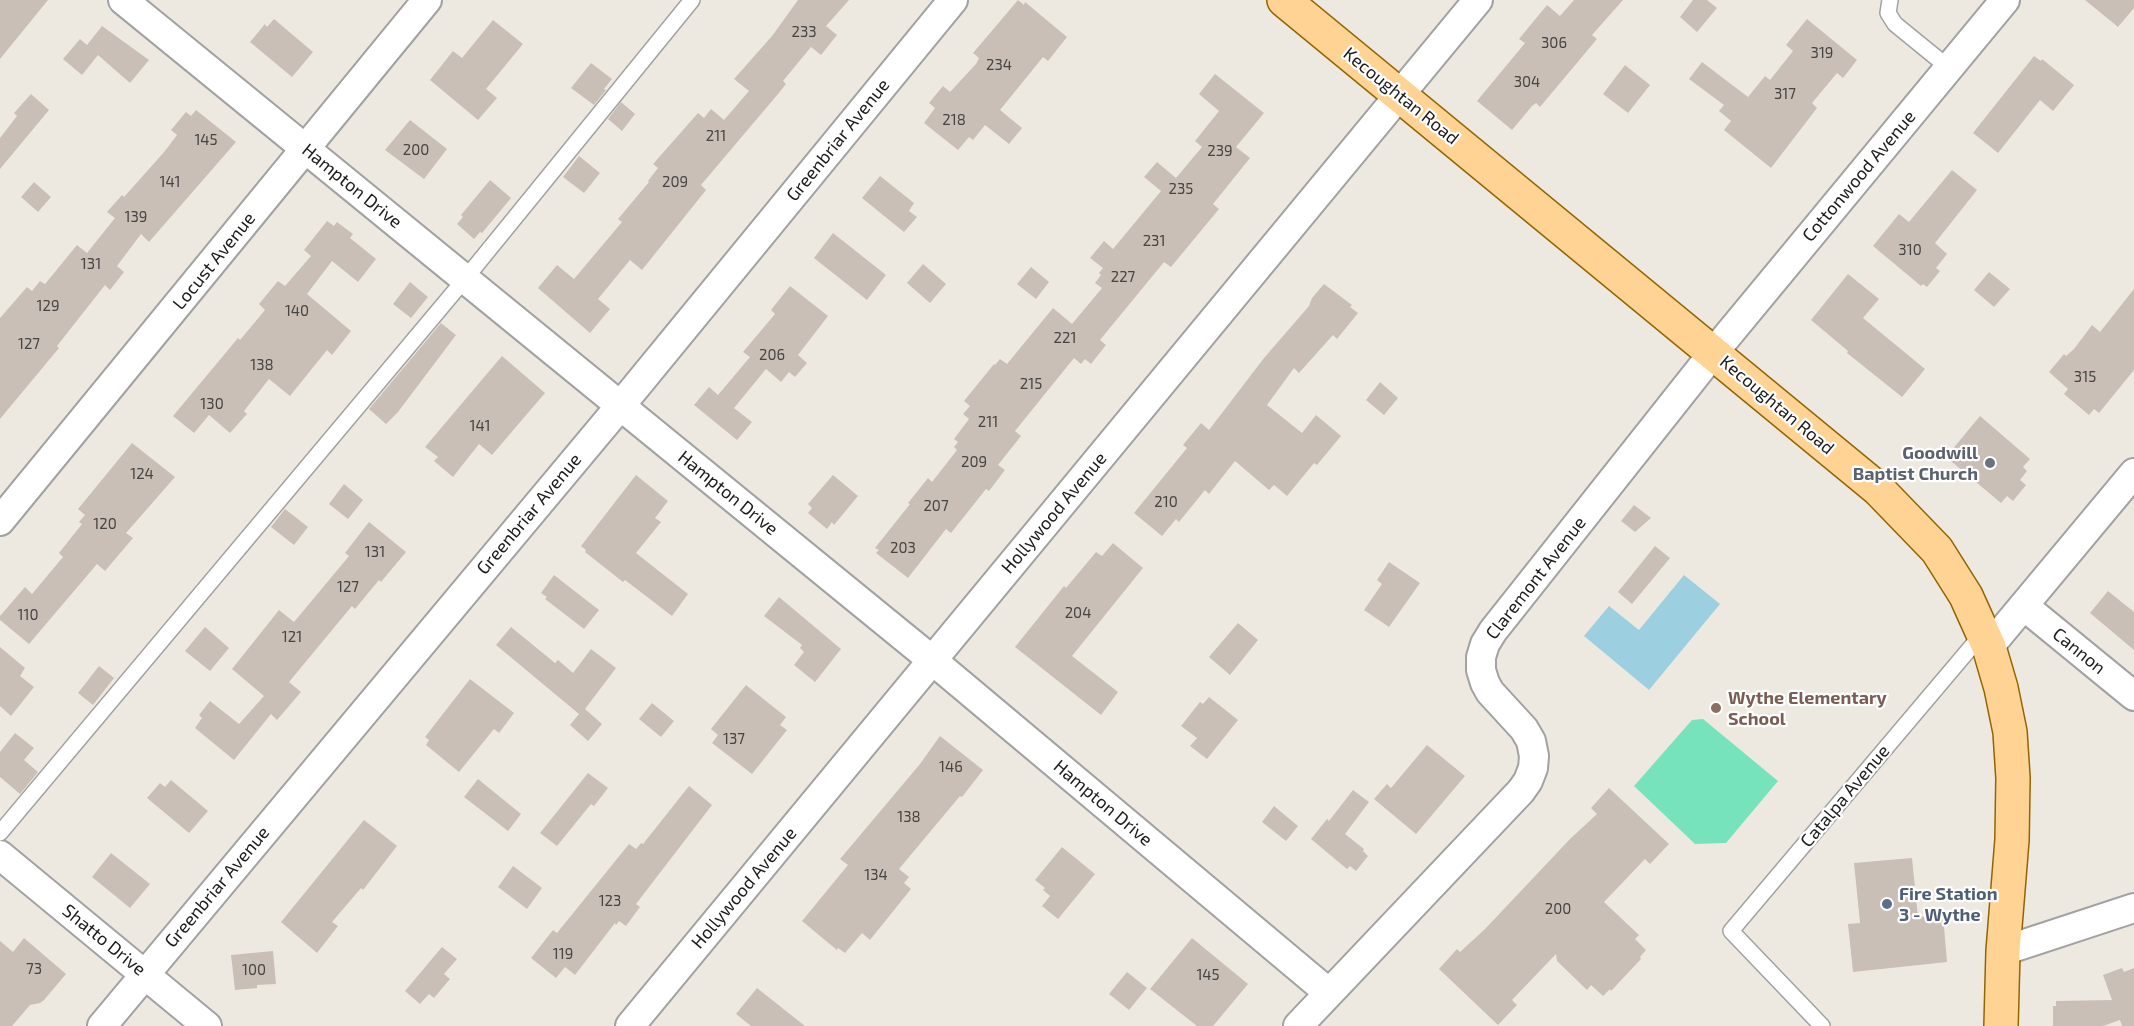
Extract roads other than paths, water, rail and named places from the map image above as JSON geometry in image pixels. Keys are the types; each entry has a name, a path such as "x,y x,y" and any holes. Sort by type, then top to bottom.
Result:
{"main road":[{"name":"Kecoughtan Road","path":"1284,0 1878,489 1937,550 1966,596 1986,640 2001,688 2010,732 2013,778 2012,840 2003,951 2001,1026"}],"street":[{"name":"Hampton Drive","path":"123,0 932,660 1329,993"},
{"name":"Locust Avenue","path":"0,520 427,0"},
{"name":"Greenbriar Avenue","path":"102,1026 621,405 953,0"},
{"name":"Hollywood Avenue","path":"630,1026 1478,0"},
{"name":"Cottonwood Avenue","path":"1714,352 2005,0"},
{"name":"Claremont Avenue","path":"1298,1026 1521,791 1528,780 1533,768 1534,756 1531,741 1524,729 1490,692 1485,683 1481,670 1481,657 1485,644 1714,352"},
{"name":"Catalpa Avenue","path":"1986,640 2024,606 2134,473"},
{"name":"Cannon","path":"2024,606 2134,696"},
{"name":"Shatto Drive","path":"0,855 207,1026"},
{"path":"2003,951 2134,909"}],"lane":[{"path":"0,833 465,279 692,0"},
{"path":"1890,0 1888,13 1895,24 1949,68"},
{"name":"Catalpa Avenue","path":"1822,1026 1731,931 1986,640"}],"water":[{"path":"1684,575 1720,604 1649,690 1584,636 1609,606 1639,630"}],"place":[{"name":"Goodwill Baptist Church","path":"1990,463"},
{"name":"Wythe Elementary School","path":"1716,708"},
{"name":"Fire Station 3 - Wythe","path":"1887,904"}]}
